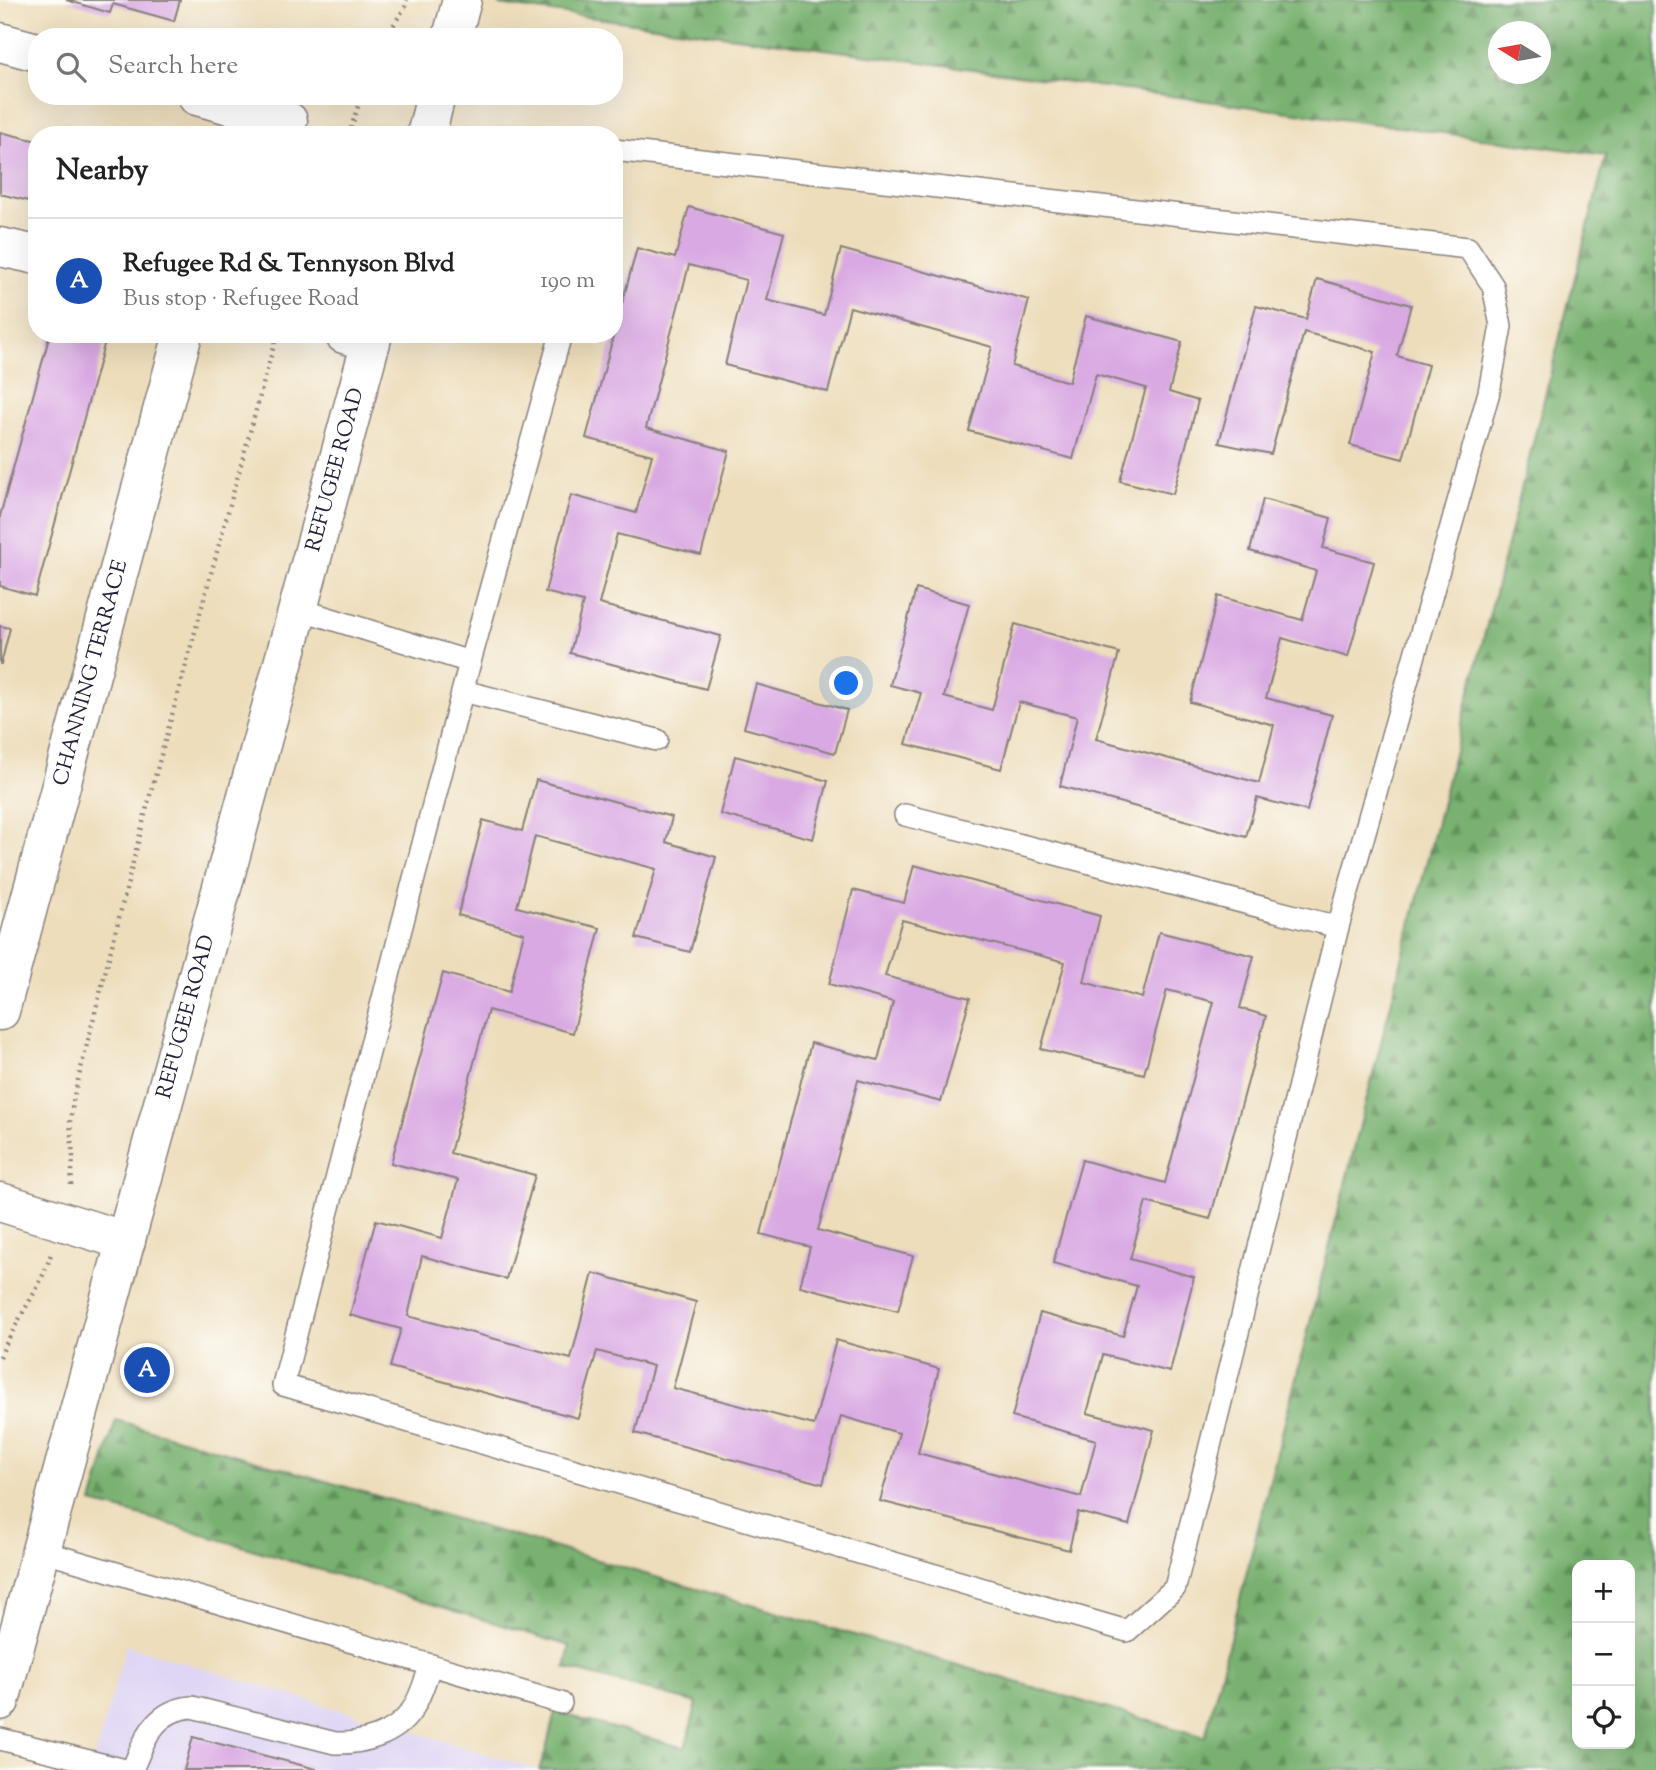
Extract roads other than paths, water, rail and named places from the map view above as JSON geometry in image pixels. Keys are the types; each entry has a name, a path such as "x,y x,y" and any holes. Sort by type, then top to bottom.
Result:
{"main road":[{"path":"454,28 462,0"},
{"path":"0,42 28,50"},
{"path":"230,105 288,121"},
{"path":"428,126 434,105"},
{"path":"0,247 28,252"},
{"name":"CHANNING TERRACE","path":"0,1011 181,343"},
{"name":"REFUGEE ROAD","path":"0,1701 299,609 362,343"},
{"path":"0,1202 127,1241"}],"lane":[{"path":"559,343 470,662 283,1385 1127,1631 1175,1588 1338,928 1489,392 1501,326 1493,286 1468,248 623,151"},
{"path":"299,609 470,662"},
{"path":"463,691 657,740"},
{"path":"905,815 1338,928"},
{"path":"40,1551 561,1703"},
{"path":"132,1770 145,1737 154,1725 172,1711 181,1708 203,1709 335,1743 352,1744 384,1734 413,1710 431,1665"},
{"path":"0,1739 125,1770"}],"place":[{"name":"Refugee Rd & Tennyson Blvd","path":"147,1370"}]}
